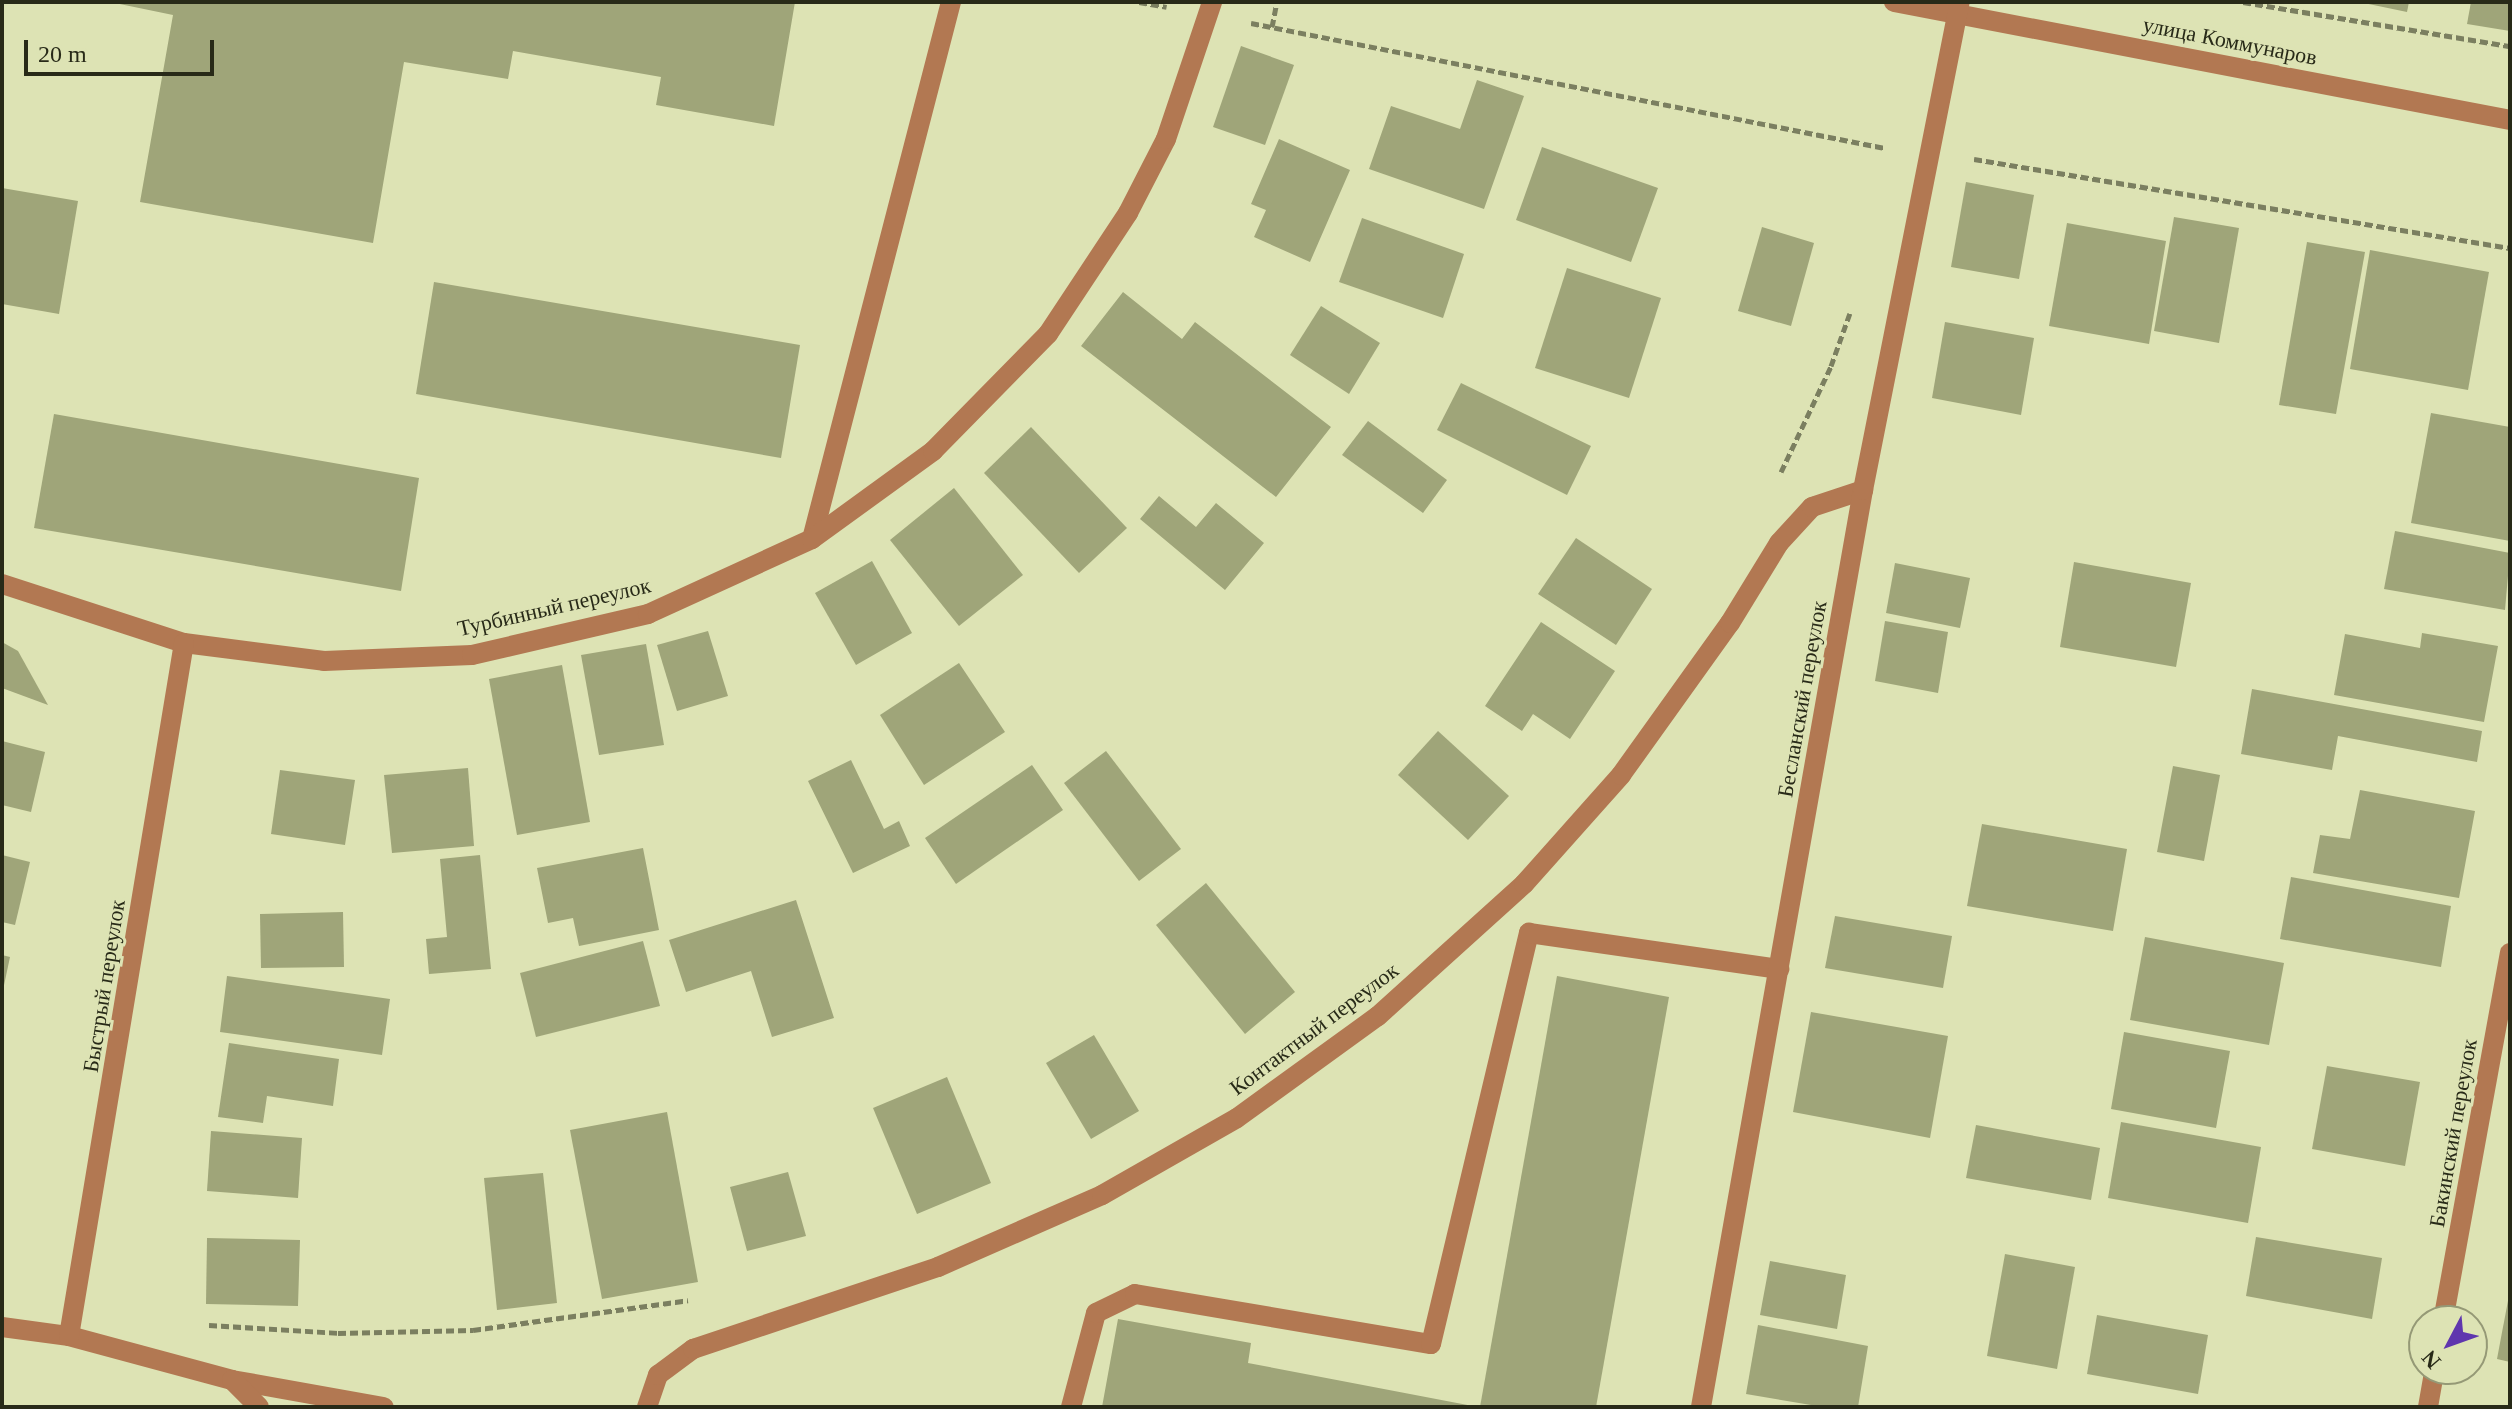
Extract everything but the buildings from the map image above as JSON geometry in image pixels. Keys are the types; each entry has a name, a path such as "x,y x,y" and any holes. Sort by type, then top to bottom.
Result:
{"street":[{"path":"812,539 951,2"},
{"name":"улица Коммунаров","path":"1894,2 1959,8 2510,120"},
{"name":"Бесланский переулок","path":"1701,1407 1863,490 1959,8"},
{"name":"Турбинный переулок","path":"2,584 184,643 324,661 472,655 648,614 812,539 933,451 1048,334 1135,201 1166,139 1211,9"},
{"name":"Контактный переулок","path":"647,1407 658,1375 693,1349 938,1267 1102,1195 1237,1118 1378,1016 1524,884 1621,775 1730,623 1779,543 1812,507 1863,490"},
{"name":"Быстрый переулок","path":"69,1336 184,643"},
{"path":"1071,1407 1096,1313 1135,1294 1431,1344 1529,933 1779,969"},
{"name":"Бакинский переулок","path":"2446,1305 2510,953"},
{"path":"2,1327 69,1336 232,1380 384,1407"},
{"path":"232,1380 259,1407"},
{"path":"2428,1407 2432,1385"}],"path":[{"path":"1139,2 1211,9 1272,27 1889,148 1885,163"},
{"path":"1272,27 1277,2"},
{"path":"2243,2 2510,46"},
{"path":"1931,152 2510,248"},
{"path":"1779,476 1831,366 1853,297"},
{"path":"203,1324 338,1333 473,1330 700,1298"}]}
